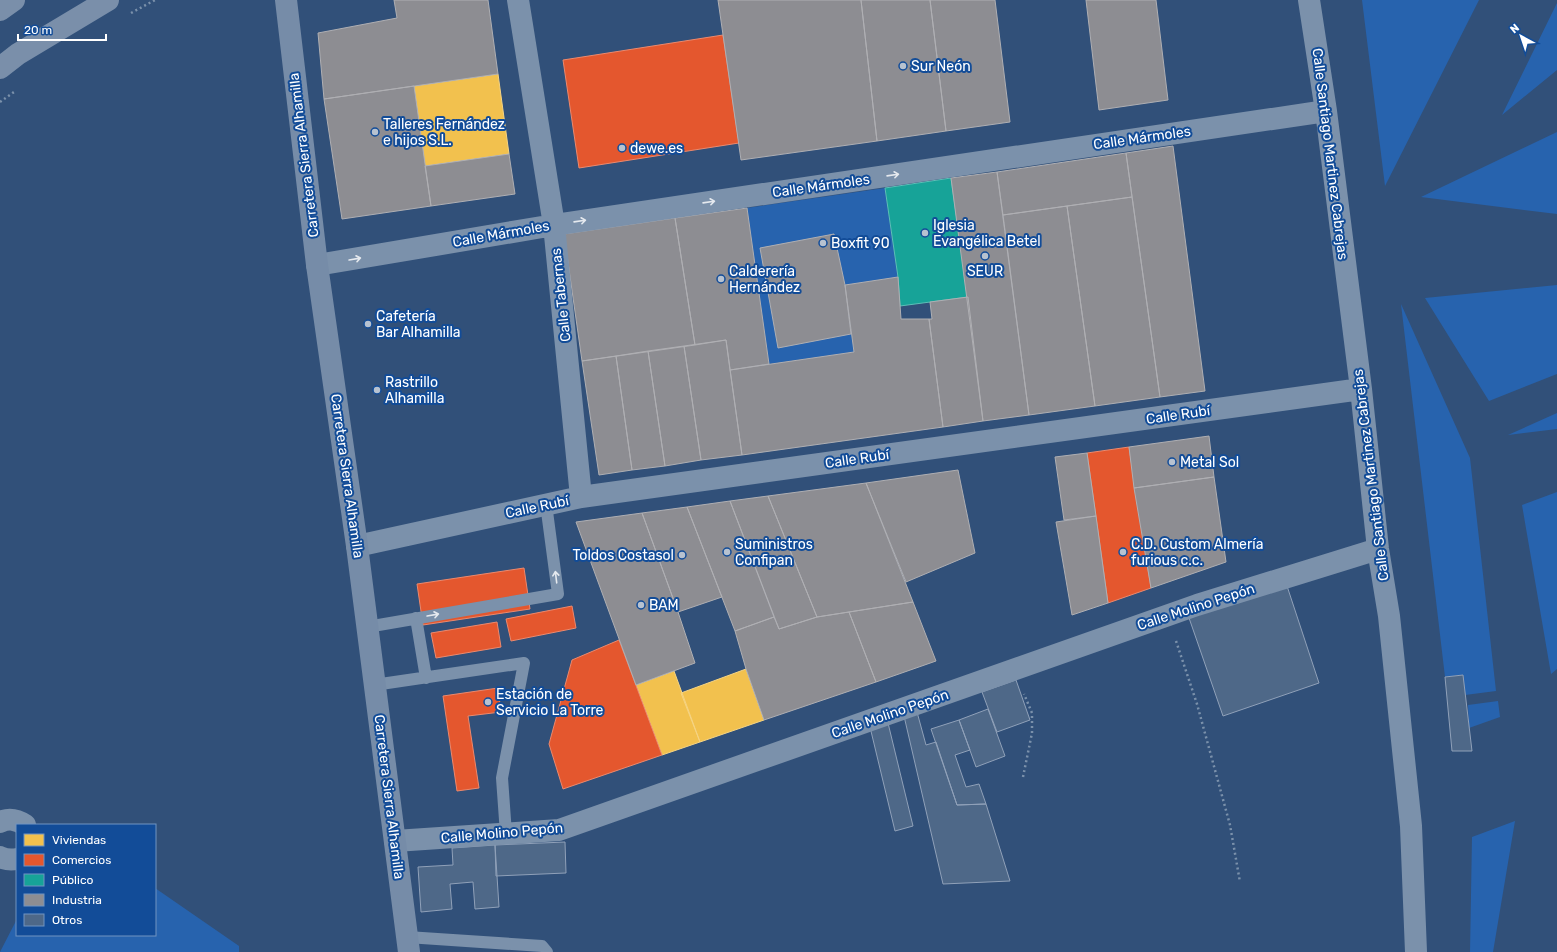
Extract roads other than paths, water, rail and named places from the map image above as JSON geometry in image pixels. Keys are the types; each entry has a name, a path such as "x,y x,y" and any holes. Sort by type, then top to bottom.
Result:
{"highway":[{"path":"0,10 14,0"},
{"path":"0,68 18,54 108,0"}],"main road":[{"name":"Carretera Sierra Alhamilla","path":"286,0 317,265 357,546 408,945"}],"street":[{"name":"Calle Tabernas","path":"518,0 554,225 581,497"},
{"name":"Calle Santiago Martinez Cabrejas","path":"1309,0 1326,111 1361,389 1378,549 1389,616 1411,826 1416,952"},
{"name":"Calle Mármoles","path":"317,265 554,225 1326,111"},
{"name":"Calle Rubí","path":"357,546 581,497 1361,389"},
{"name":"Calle Molino Pepón","path":"395,841 559,830 1167,616 1378,549"},
{"path":"0,822 13,819 24,824"}],"lane":[{"path":"367,626 558,594 546,504"},
{"path":"416,618 426,678"},
{"path":"374,685 524,663 502,778 506,834"},
{"path":"408,945 542,946 547,952"}],"place":[{"name":"Sur Neón","path":"903,66"},
{"name":"Talleres Fernández e hijos S.L.","path":"375,132"},
{"name":"dewe.es","path":"622,148"},
{"name":"Iglesia Evangélica Betel","path":"925,233"},
{"name":"Boxfit 90","path":"823,243"},
{"name":"SEUR","path":"985,256"},
{"name":"Calderería Hernández","path":"721,279"},
{"name":"Cafetería Bar Alhamilla","path":"368,324"},
{"name":"Rastrillo Alhamilla","path":"377,390"},
{"name":"Metal Sol","path":"1172,462"},
{"name":"Suministros Confipan","path":"727,552"},
{"name":"C.D. Custom Almería furious c.c.","path":"1123,552"},
{"name":"Toldos Costasol","path":"682,555"},
{"name":"BAM","path":"641,605"},
{"name":"Estación de Servicio La Torre","path":"488,702"}]}
